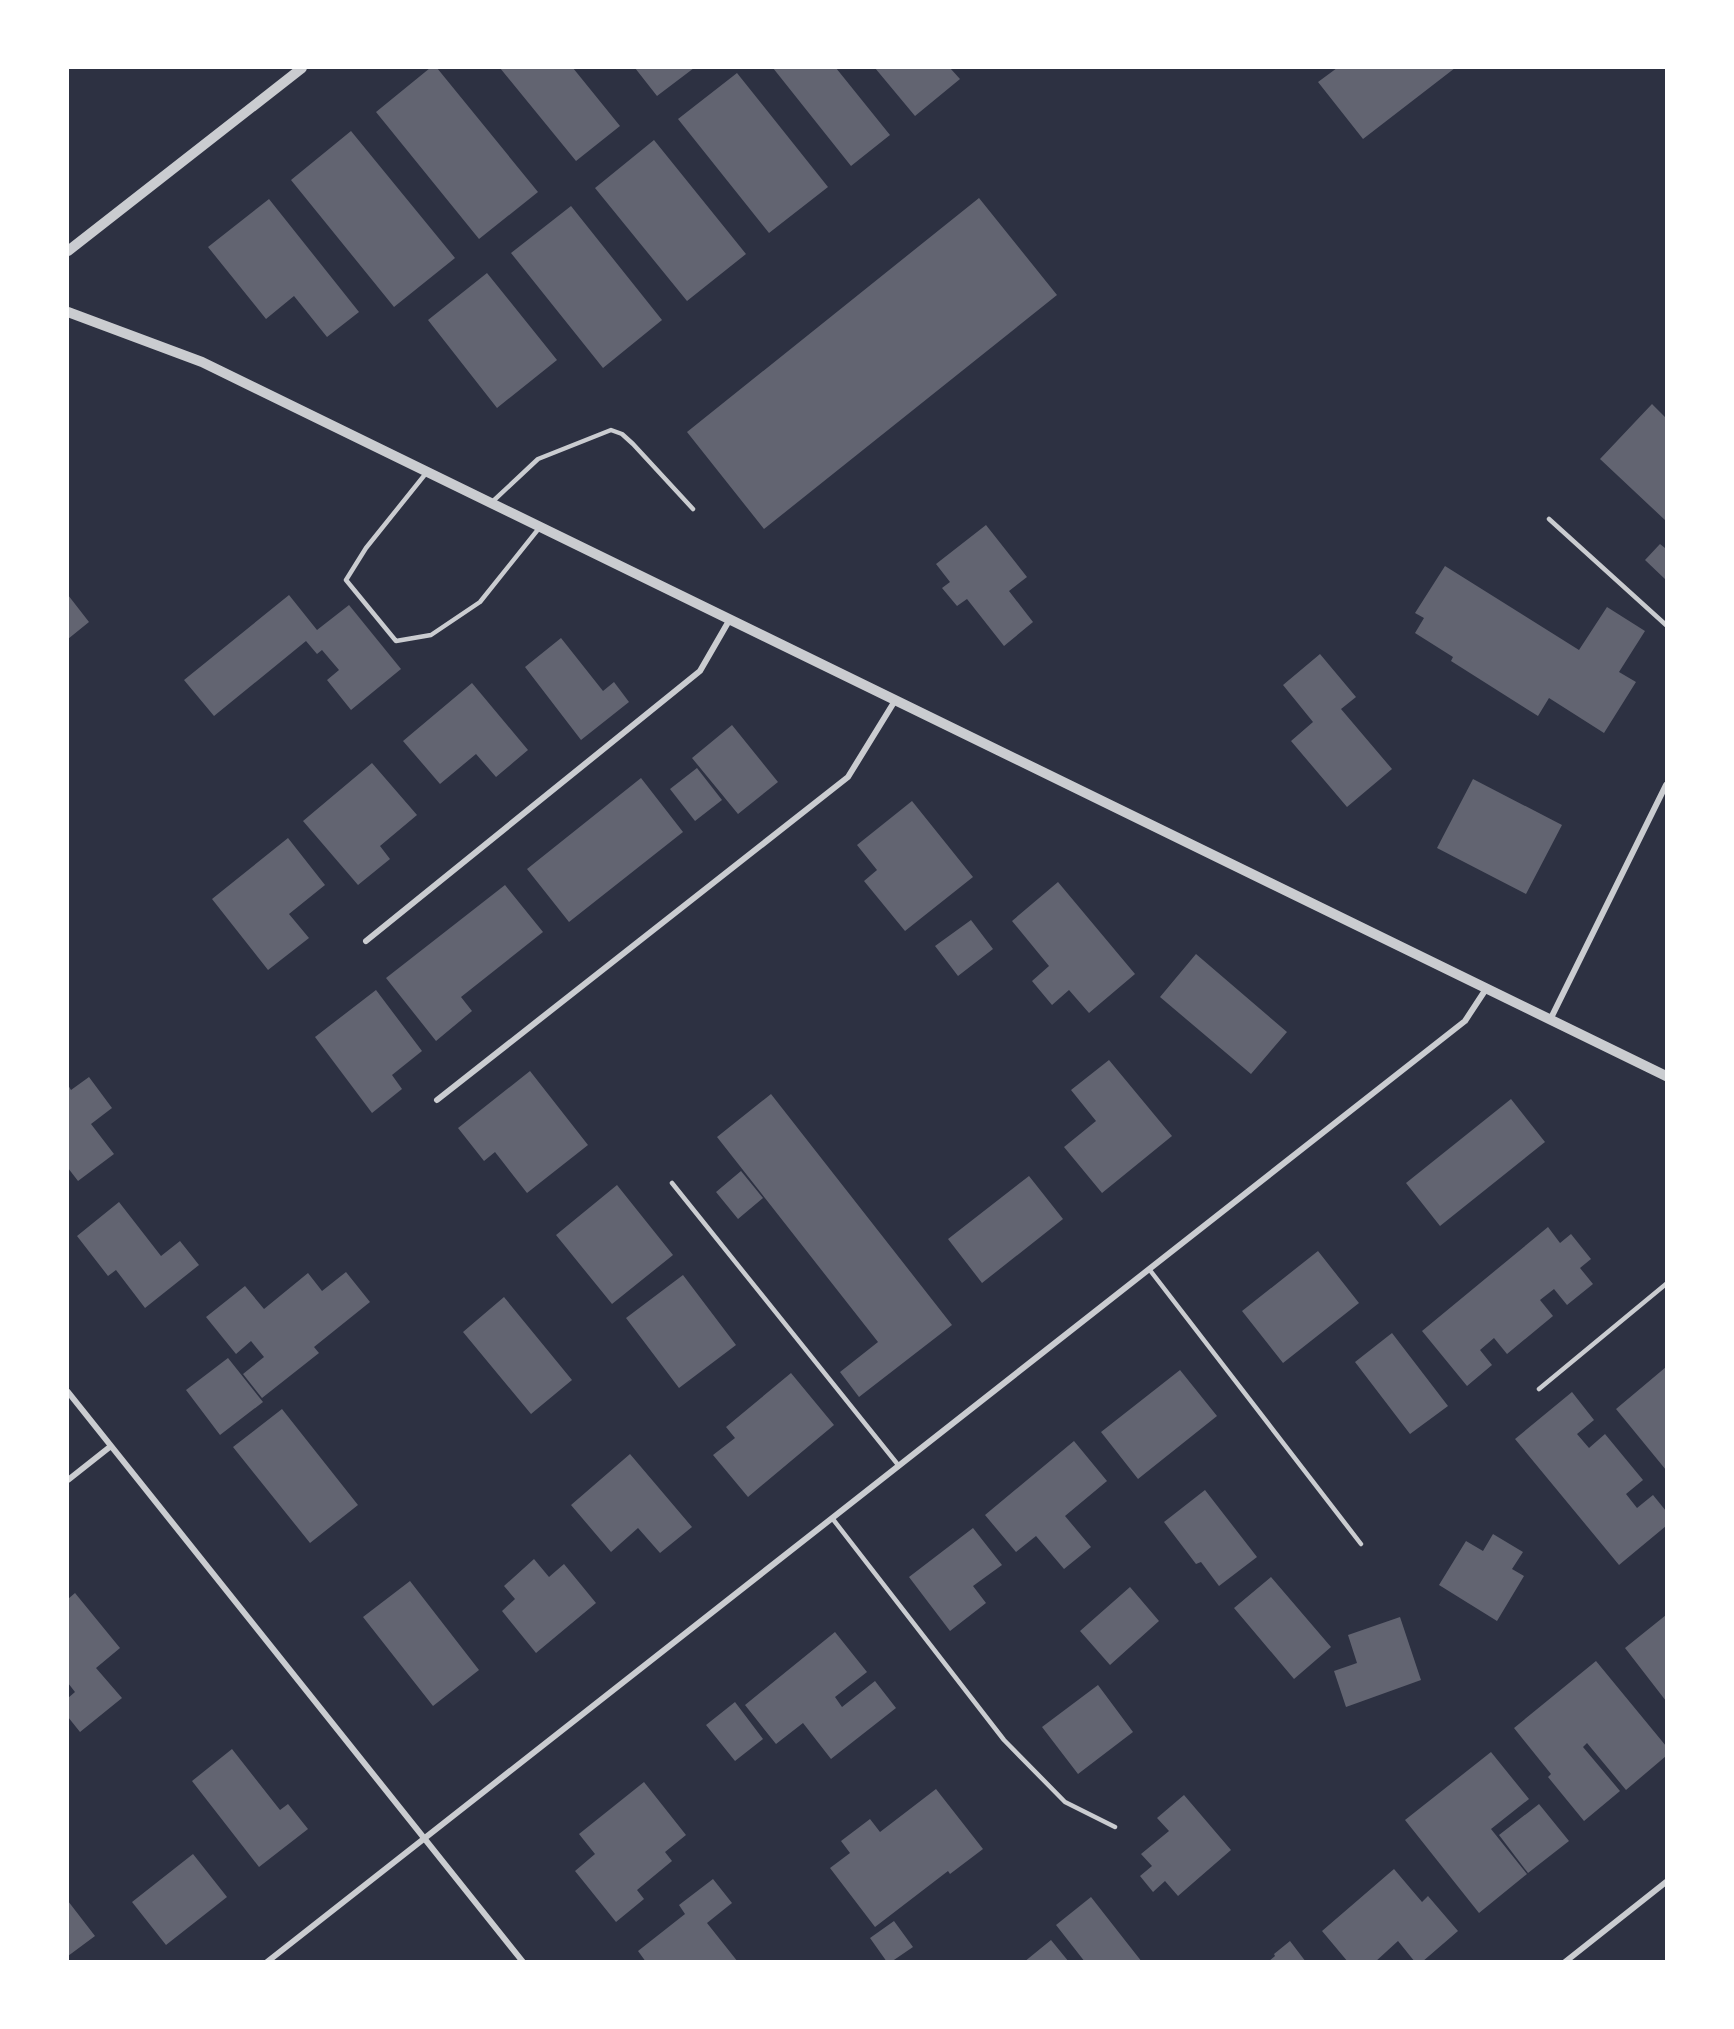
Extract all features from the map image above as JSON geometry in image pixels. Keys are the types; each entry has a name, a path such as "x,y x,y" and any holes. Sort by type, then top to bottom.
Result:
{"street":[{"path":"68,251 302,68"},
{"path":"68,312 202,362 1666,1076"},
{"path":"366,941 700,671 730,619"},
{"path":"437,1100 848,777 896,699"},
{"path":"1550,1020 1666,785"},
{"path":"267,1962 1465,1021 1486,989"},
{"path":"68,1392 523,1962"},
{"path":"68,1480 111,1446"},
{"path":"1565,1962 1666,1882"}],"lane":[{"path":"490,502 538,459 611,430 622,434 633,444 693,509"},
{"path":"427,472 366,548 346,580 396,641 431,635 480,602 540,527"},
{"path":"1549,519 1666,626"},
{"path":"672,1183 898,1466"},
{"path":"1149,1269 1361,1544"},
{"path":"1539,1389 1666,1284"},
{"path":"832,1518 1004,1740 1065,1802 1115,1827"}],"building":[{"path":"430,68 437,68 538,192 479,239 376,112"},
{"path":"500,68 573,68 620,126 576,161"},
{"path":"635,68 694,68 657,96"},
{"path":"773,68 836,68 890,135 851,166"},
{"path":"875,68 950,68 960,79 915,116"},
{"path":"1337,68 1455,68 1363,139 1318,82"},
{"path":"737,73 828,187 769,233 678,119"},
{"path":"351,131 455,258 394,307 291,180"},
{"path":"654,140 746,254 687,301 595,188"},
{"path":"979,198 1057,295 764,529 687,432"},
{"path":"269,199 359,312 327,337 294,296 266,319 208,247"},
{"path":"571,206 662,320 603,368 511,253"},
{"path":"487,273 557,360 497,408 428,320"},
{"path":"1652,404 1666,418 1666,521 1600,459"},
{"path":"986,525 1027,577 1009,591 1033,622 1004,646 967,599 957,606 942,588 950,582 936,564"},
{"path":"1660,544 1665,548 1666,546 1666,580 1645,560"},
{"path":"1445,566 1579,650 1607,607 1645,631 1619,672 1636,682 1604,733 1549,698 1538,716 1451,661 1453,657 1415,633 1424,618 1415,613"},
{"path":"68,595 89,622 68,639"},
{"path":"289,595 317,630 349,605 401,669 351,710 327,680 339,670 322,650 317,654 306,641 214,716 184,680"},
{"path":"561,638 603,691 614,682 629,702 581,740 525,667"},
{"path":"1320,654 1356,697 1341,709 1392,769 1347,807 1291,741 1313,722 1283,685"},
{"path":"472,683 528,750 496,777 476,754 440,784 403,741"},
{"path":"732,725 778,782 738,814 692,758"},
{"path":"372,763 417,815 380,846 390,859 358,885 303,821"},
{"path":"697,768 722,800 695,821 670,789"},
{"path":"641,778 683,832 569,922 527,869"},
{"path":"1473,779 1562,825 1526,894 1437,848"},
{"path":"912,801 973,877 905,931 864,881 877,870 857,845"},
{"path":"288,838 325,885 289,914 309,938 268,970 212,899"},
{"path":"1058,882 1135,974 1089,1013 1069,990 1052,1005 1032,981 1049,966 1012,921"},
{"path":"505,885 543,932 461,997 472,1011 436,1041 386,978"},
{"path":"971,920 993,949 958,976 935,946"},
{"path":"1196,954 1287,1032 1251,1074 1160,997"},
{"path":"376,990 422,1051 392,1075 402,1089 372,1113 315,1037"},
{"path":"1109,1060 1172,1136 1102,1193 1064,1147 1096,1121 1071,1090"},
{"path":"530,1071 588,1145 527,1193 495,1152 484,1161 458,1128"},
{"path":"89,1077 112,1108 91,1124 114,1154 78,1181 68,1168 68,1085 71,1090"},
{"path":"771,1094 952,1325 859,1397 840,1372 878,1342 717,1137"},
{"path":"1511,1099 1545,1142 1440,1226 1406,1183"},
{"path":"741,1171 763,1198 738,1219 716,1192"},
{"path":"1029,1176 1063,1219 982,1283 948,1239"},
{"path":"617,1185 673,1255 612,1304 556,1235"},
{"path":"119,1202 161,1256 180,1241 199,1265 145,1308 116,1270 108,1276 77,1236"},
{"path":"1548,1227 1560,1243 1571,1234 1591,1259 1580,1268 1593,1284 1567,1305 1554,1289 1540,1300 1553,1316 1507,1354 1494,1338 1480,1350 1492,1365 1467,1386 1422,1331"},
{"path":"1318,1251 1359,1303 1283,1363 1242,1311"},
{"path":"346,1272 370,1302 314,1347 319,1353 262,1398 243,1374 264,1357 251,1341 236,1354 206,1317 245,1286 264,1309 308,1273 322,1291"},
{"path":"683,1275 736,1345 679,1388 626,1318"},
{"path":"504,1297 572,1380 531,1414 463,1332"},
{"path":"1392,1333 1448,1406 1410,1434 1355,1362"},
{"path":"228,1358 263,1402 220,1435 186,1390"},
{"path":"1666,1367 1666,1470 1616,1409"},
{"path":"1180,1370 1217,1416 1138,1479 1101,1432"},
{"path":"791,1373 834,1425 748,1497 713,1455 735,1438 726,1427"},
{"path":"1572,1392 1594,1420 1577,1434 1589,1448 1605,1434 1643,1480 1626,1494 1637,1508 1653,1495 1666,1511 1666,1526 1619,1565 1515,1439"},
{"path":"282,1409 358,1505 310,1543 233,1447"},
{"path":"1074,1441 1107,1481 1065,1516 1091,1547 1064,1569 1036,1536 1016,1552 985,1515"},
{"path":"630,1454 692,1527 660,1553 638,1528 611,1552 571,1505"},
{"path":"1205,1490 1257,1557 1219,1586 1201,1562 1196,1564 1164,1522"},
{"path":"973,1528 1002,1565 973,1586 986,1603 950,1631 909,1577"},
{"path":"1493,1534 1523,1552 1512,1569 1524,1576 1497,1621 1439,1585 1466,1541 1483,1551"},
{"path":"534,1559 549,1577 564,1564 596,1603 536,1653 502,1611 515,1599 504,1586"},
{"path":"1271,1577 1331,1647 1294,1679 1234,1608"},
{"path":"410,1581 479,1670 433,1706 363,1617"},
{"path":"1130,1587 1159,1621 1110,1665 1080,1631"},
{"path":"75,1593 120,1648 96,1668 122,1698 80,1732 68,1717 68,1698 75,1692 68,1683 68,1599"},
{"path":"1666,1615 1666,1701 1625,1648"},
{"path":"1400,1617 1421,1680 1346,1707 1334,1671 1357,1663 1348,1635"},
{"path":"835,1632 867,1672 835,1697 842,1707 875,1681 896,1708 831,1759 803,1723 776,1744 745,1705"},
{"path":"1596,1661 1666,1746 1666,1756 1626,1790 1587,1743 1583,1747 1620,1791 1584,1821 1548,1777 1551,1774 1514,1728"},
{"path":"1098,1685 1133,1732 1078,1774 1042,1727"},
{"path":"735,1702 763,1739 735,1761 706,1725"},
{"path":"232,1749 280,1810 288,1804 308,1829 259,1867 192,1781"},
{"path":"1491,1752 1529,1799 1491,1829 1527,1874 1479,1913 1405,1820"},
{"path":"644,1782 686,1835 665,1852 672,1861 637,1890 644,1899 616,1922 575,1871 595,1854 579,1834"},
{"path":"936,1789 983,1849 950,1874 948,1871 875,1927 830,1868 850,1853 841,1841 870,1819 880,1832"},
{"path":"1184,1795 1231,1850 1178,1896 1165,1881 1153,1892 1140,1876 1152,1866 1141,1854 1169,1831 1157,1818"},
{"path":"1539,1804 1569,1841 1528,1873 1499,1835"},
{"path":"193,1854 227,1897 166,1945 132,1902"},
{"path":"1394,1869 1422,1902 1428,1896 1458,1931 1422,1962 1415,1962 1398,1941 1375,1962 1348,1962 1322,1931"},
{"path":"713,1879 732,1903 707,1923 738,1962 646,1962 638,1951 685,1914 679,1905"},
{"path":"1091,1897 1142,1962 1085,1962 1056,1925"},
{"path":"68,1901 95,1936 68,1956"},
{"path":"894,1921 913,1947 891,1962 887,1962 870,1938"},
{"path":"1051,1940 1069,1962 1024,1962"},
{"path":"1290,1941 1306,1962 1268,1962 1275,1956 1274,1954"}]}
